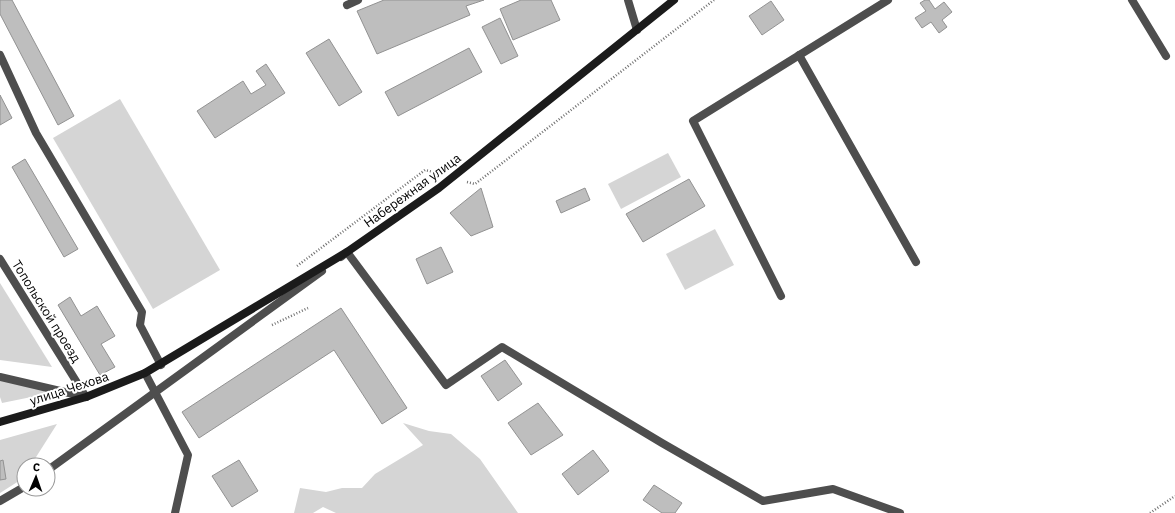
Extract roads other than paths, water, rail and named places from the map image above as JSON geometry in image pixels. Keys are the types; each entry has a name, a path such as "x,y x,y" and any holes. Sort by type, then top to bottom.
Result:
{"main road":[{"name":"Набережная улица","path":"145,373 161,365 346,252 439,188 674,0"},
{"name":"улица Чехова","path":"0,422 86,397 145,373"}],"street":[{"path":"347,5 358,0"},
{"path":"628,0 637,30"},
{"path":"781,296 693,121 888,0"},
{"path":"1132,0 1166,56"},
{"path":"0,55 36,133 142,312 140,325 161,365"},
{"path":"799,55 916,262"},
{"path":"56,464 155,394 346,252 446,384 502,347 662,443 763,501 833,489 900,513"},
{"name":"Топольской проезд","path":"0,259 86,397"},
{"path":"145,373 188,455 175,513"},
{"path":"0,376 86,397"},
{"path":"0,501 16,492"}]}
